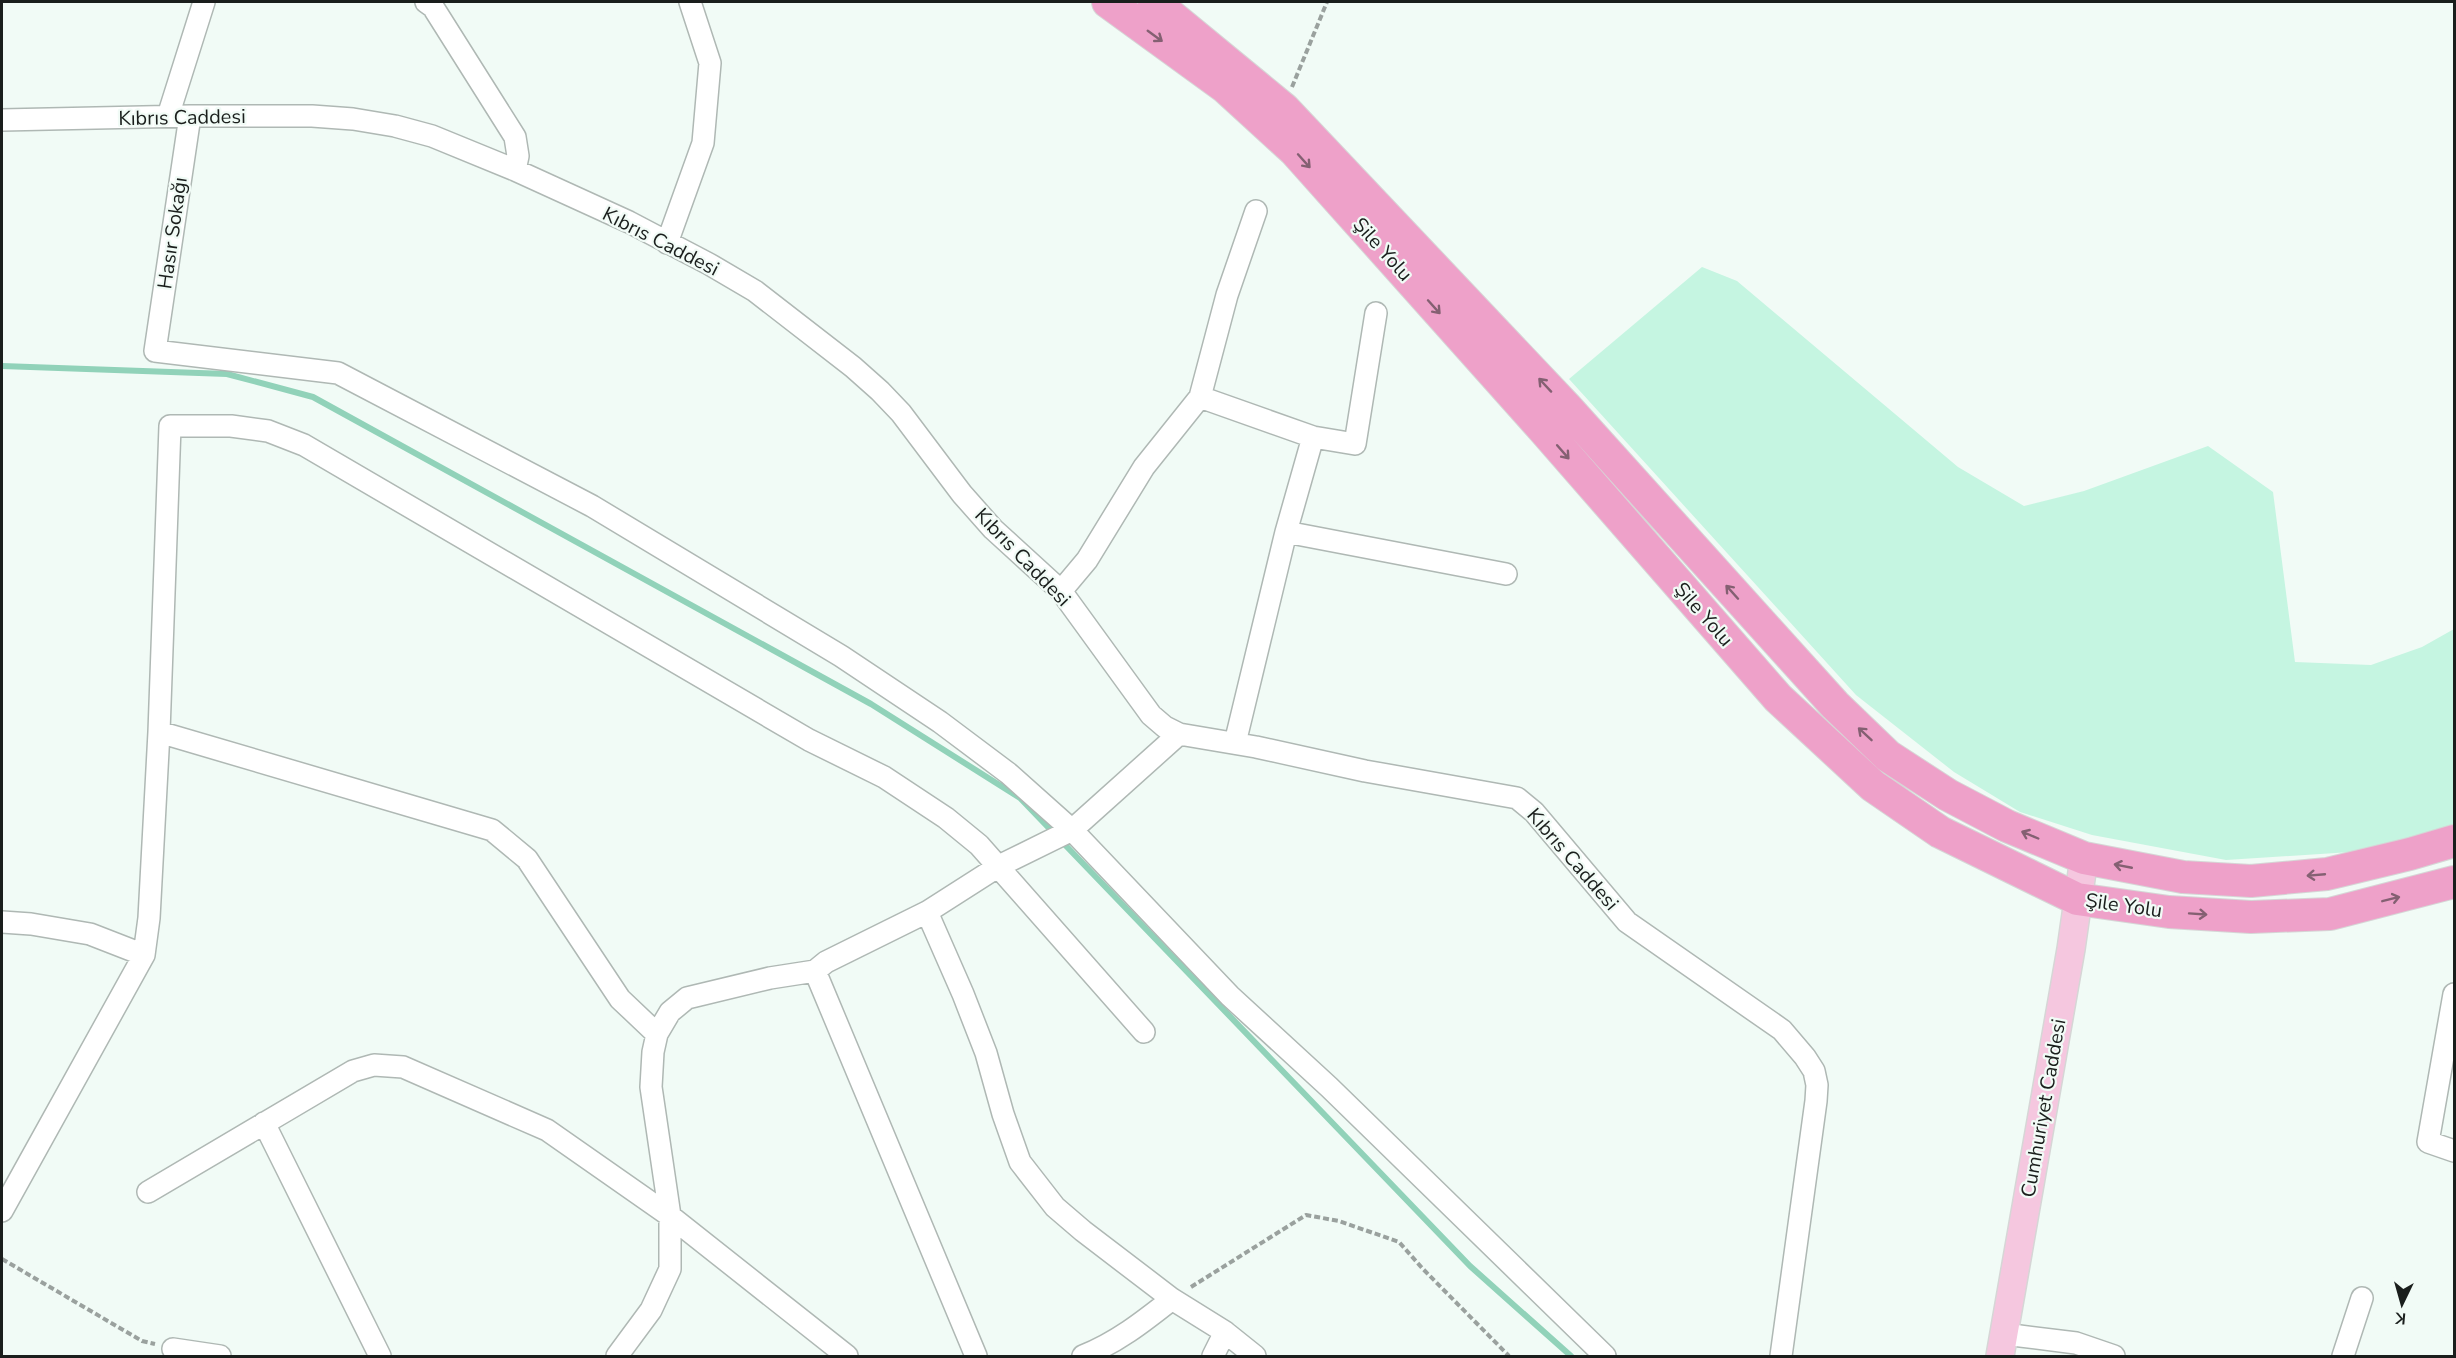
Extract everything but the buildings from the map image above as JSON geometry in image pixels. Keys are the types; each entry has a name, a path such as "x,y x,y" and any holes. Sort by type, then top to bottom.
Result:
{"highway":[{"name":"Şile Yolu","path":"1108,2 1225,87 1295,151 1537,422 1778,698 1873,786 1940,832 2077,899 2169,912 2251,917 2330,914 2454,882"},
{"name":"Şile Yolu","path":"1154,2 1284,109 1566,407 1835,705 1888,756 1958,801 2007,826 2084,858 2183,877 2251,881 2327,874 2454,841"}],"main road":[{"name":"Cumhuriyet Caddesi","path":"2002,1345 2071,949 2084,858"}],"street":[{"path":"168,116 204,2"},
{"path":"426,2 433,8 515,137 518,156 515,170"},
{"path":"667,243 703,143 710,63 690,2"},
{"name":"Kıbrıs Caddesi","path":"2,120 168,116 312,116 353,119 395,126 432,136 515,170 629,222 709,264 754,291 853,367 901,413 962,494 993,529 1061,591 1151,715 1166,727 1179,734 1517,798 1534,812 1627,922 1782,1030 1814,1071 1817,1085 1781,1356"},
{"name":"Hasır Sokağı","path":"190,116 155,351 338,373 592,506 841,656 940,722 1008,773 1072,830"},
{"path":"1061,591 1087,560 1144,467 1200,397 1227,295 1256,211"},
{"path":"1200,397 1313,437 1354,444 1376,314"},
{"path":"2,1211 144,955 149,918 159,732 170,426 231,426 268,431 304,445 809,740 884,777 946,818 979,845 1144,1032"},
{"path":"1235,743 1286,532 1313,437"},
{"path":"1286,532 1506,574"},
{"path":"159,732 492,830 526,859 620,999 657,1034"},
{"path":"617,1356 651,1310 670,1269 670,1216 651,1086 652,1052 657,1034 670,1012 687,998 770,978 815,971 826,962 927,912 999,866 1072,830 1179,734"},
{"path":"1072,830 1230,996 1329,1087 1605,1356"},
{"path":"927,912 986,1053 1003,1114 1020,1162 1055,1207 1172,1299 1225,1332 1255,1356"},
{"path":"2,922 31,924 90,934 144,955"},
{"path":"815,971 976,1356"},
{"path":"2454,994 2428,1142 2454,1151"},
{"path":"148,1192 353,1071 374,1065 403,1067 547,1130 670,1216 847,1356"},
{"path":"264,1123 380,1356"},
{"path":"2343,1356 2362,1298"},
{"path":"1083,1356 1099,1350 1131,1331 1172,1299"},
{"path":"1213,1356 1225,1332"},
{"path":"2002,1345 2076,1343 2114,1356"},
{"path":"173,1349 220,1356"}],"path":[{"path":"1284,109 1327,2"},
{"path":"1172,1299 1306,1215 1339,1221 1399,1242 1509,1356"},
{"path":"2,1259 142,1341 173,1349"}],"green space":[{"path":"1702,267 1737,281 1958,467 2024,506 2084,491 2208,446 2273,492 2295,662 2371,665 2422,647 2454,629 2454,824 2366,851 2226,860 2092,835 2020,812 1954,772 1856,695 1569,379"}],"waterway":[{"path":"2,366 227,374 313,397 871,704 1020,798 1470,1266 1571,1356"}]}
